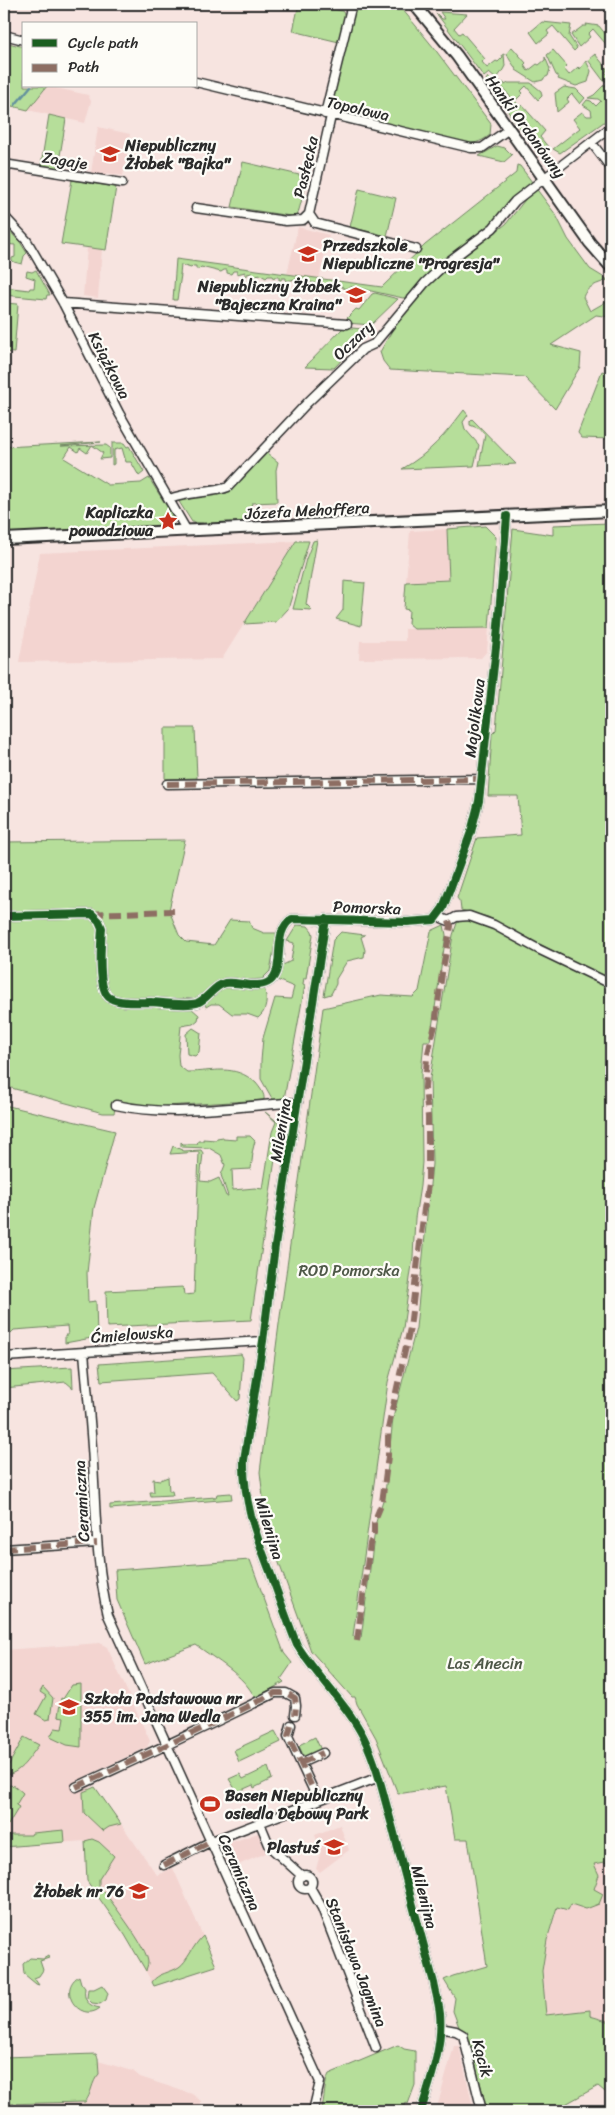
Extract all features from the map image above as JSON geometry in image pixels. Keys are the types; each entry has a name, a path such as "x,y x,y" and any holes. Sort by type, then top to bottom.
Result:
{"street":[{"name":"Pasłęcka","path":"352,4 306,217 315,223 416,249"},
{"name":"Hanki Ordonówny","path":"414,4 457,56 590,243 611,267"},
{"path":"4,35 22,40"},
{"name":"Topolowa","path":"198,82 328,115 475,148 485,146 509,129"},
{"name":"Oczary","path":"170,499 187,494 228,488 308,402 363,349 374,344 417,291 438,271 493,228 515,201 611,128"},
{"path":"591,142 611,168"},
{"name":"Zagaje","path":"4,164 122,183"},
{"path":"196,208 286,221 306,217"},
{"name":"Książkowa","path":"4,216 27,241 63,303 119,413 187,531"},
{"path":"63,303 346,324"},
{"name":"Józefa Mehoffera","path":"4,539 611,511"},
{"name":"Majolikowa","path":"439,917 470,832 479,801 497,638 507,516"},
{"path":"167,784 480,779"},
{"name":"Pomorska","path":"4,916 92,914 102,925 103,991 109,998 121,1001 196,1004 222,984 262,984 271,980 275,974 282,931 292,919 430,922 439,917 449,921 456,917 469,916 494,925 611,984"},
{"name":"Milenijna","path":"326,919 275,1246 243,1476 247,1506 297,1645 356,1725 372,1757 379,1777 434,1983 440,2014 440,2028 434,2066 421,2111"},
{"path":"116,1105 138,1110 165,1112 298,1102"},
{"name":"Ćmielowska","path":"4,1357 263,1340"},
{"name":"Ceramiczna","path":"84,1352 101,1588 108,1615 320,2082 313,2111"},
{"path":"4,1549 97,1542"},
{"path":"76,1787 167,1746 275,1693 286,1693 294,1698 296,1706 295,1715"},
{"path":"291,1725 288,1736 318,1800"},
{"path":"300,1761 323,1753"},
{"path":"290,1759 294,1757 300,1761"},
{"path":"164,1865 212,1842 379,1777"},
{"name":"Stanisława Jagmina","path":"260,1823 270,1847 302,1876 298,1880 299,1885 305,1889 310,1887 322,1908 376,2048"},
{"name":"Kącik","path":"440,2028 456,2031 463,2035 482,2111"}],"shaded area":[{"path":"45,88 56,88 88,95 91,101 85,123 28,110"},
{"name":"Niepubliczny Żłobek \"Bajka\"","path":"98,127 130,134 123,176 91,173"},
{"name":"Przedszkole Niepubliczne \"Progresja\"","path":"298,227 329,235 319,279 287,274"},
{"path":"87,247 102,249 98,298 83,296"},
{"path":"447,529 449,580 406,582 410,531"},
{"path":"296,541 222,659 19,662 40,553"},
{"path":"489,628 487,651 481,658 359,659 360,641 405,641 405,629"},
{"path":"100,1643 107,1647 150,1741 147,1747 84,1777 90,1789 95,1787 157,1875 173,1868 216,1966 154,1986 125,1935 87,1881 85,1841 4,1847 4,1650"},
{"name":"Plastuś","path":"340,1825 349,1850 320,1872 316,1869 321,1851 315,1835"},
{"path":"258,1833 266,1853 231,1868 221,1846"},
{"path":"605,1862 611,1867 611,2022 590,2016 590,2011 546,2015 542,1971 547,1940 557,1907 566,1910 571,1903 594,1889 593,1863"},
{"path":"454,2046 459,2046 474,2111 436,2111"},
{"path":"98,2061 133,2071 140,2077 192,2094 201,2101 200,2111 4,2111 4,2104 85,2102 89,2098 94,2079 99,2074"}],"green space":[{"path":"299,4 312,4 342,11 345,15 339,42 293,31"},
{"path":"355,4 398,4 434,48 491,124 490,135 476,142 461,143 332,113 330,110"},
{"path":"440,12 467,14 454,28 459,34 462,32 485,59 482,62 487,68 496,61 498,62 504,54 505,66 496,79 489,73 484,77 436,13 442,19 445,19"},
{"path":"542,22 571,25 569,36 577,48 574,51 553,26 547,31 549,34 538,43 530,32"},
{"path":"586,24 599,26 611,41 611,50 593,29 588,34 590,37 579,47 571,35 583,26 587,26"},
{"path":"4,42 22,46 22,88 45,88 28,110 4,104"},
{"path":"512,47 526,63 524,65 528,71 537,64 539,65 545,60 545,57 550,69 548,76 543,80 535,82 516,70 507,53"},
{"path":"553,50 567,66 564,69 569,75 578,67 580,69 586,61 591,71 588,82 576,86 558,79 559,77 556,75 547,55"},
{"path":"595,54 608,70 605,72 611,77 611,83 603,80 588,60"},
{"path":"488,77 510,102 512,99 497,81 505,85 508,83 531,83 541,91 542,96 538,100 526,86 521,91 523,93 515,101 520,107 522,105 545,131 540,137 549,148 544,154 518,126 486,80"},
{"path":"604,85 611,85 611,117 560,153 553,149 580,128 573,119 582,112 587,116 592,116 591,110 583,105 587,100 596,106 601,101 588,98"},
{"path":"564,87 576,89 585,98 580,104 572,94 567,99 569,102 557,112 555,93"},
{"path":"49,115 66,119 58,168 41,165"},
{"path":"497,146 505,148 512,155 504,162 479,156"},
{"path":"243,162 308,177 297,217 232,207"},
{"path":"517,165 520,166 532,182 530,185 508,201 494,224 435,268 411,295 403,298 349,286 347,289 342,286 333,287 333,284 327,286 302,280 300,283 296,282 296,279 286,281 286,278 279,280 279,277 274,277 274,279 272,276 268,276 266,278 259,274 256,277 252,276 252,273 247,274 247,276 245,272 237,274 237,271 233,271 231,274 227,273 227,270 221,272 201,267 196,269 196,266 191,268 181,265 177,300 173,300 176,259 382,287 425,245 516,173"},
{"path":"72,180 116,187 106,250 61,244"},
{"path":"535,187 556,215 568,239 590,269 608,280 593,286 585,293 583,297 590,311 611,299 611,317 596,315 551,345 581,353 580,367 555,409 524,377 390,370 383,361 380,352 398,320 421,292 506,224"},
{"path":"359,189 396,198 387,236 350,227"},
{"path":"4,225 20,242 27,253 22,264 12,260 15,257 15,245 4,244"},
{"path":"36,270 50,295 47,295 46,299 4,295 4,287 29,290 34,288 35,279 26,276 27,271 32,272"},
{"path":"375,293 398,299 371,325 347,323 346,319 356,309 359,310"},
{"path":"4,303 18,304 14,353 4,352"},
{"path":"344,327 370,330 334,368 305,367"},
{"path":"602,371 611,374 611,439 582,438 578,433"},
{"path":"464,410 468,415 463,422 465,429 479,445 474,466 402,469 421,457 436,443"},
{"path":"472,419 516,464 479,466 485,435 480,429 470,425"},
{"path":"101,442 61,446 92,445 87,453 80,448 78,452 71,447 64,458 108,485 141,483 149,478 174,518 167,520 167,522 174,520 175,522 160,528 4,535 4,447"},
{"path":"112,443 124,443 127,447 129,446 144,472 139,476 131,462 126,462 122,448 114,450 114,464 112,465"},
{"path":"92,445 106,445 110,448 110,458 100,459 103,453"},
{"path":"267,453 278,462 276,470 277,502 252,503 245,522 203,524 192,522 178,500 227,493"},
{"path":"611,523 611,981 488,917 461,910 460,902 457,898 477,838 521,835 518,796 488,796 492,734 496,730 513,529 553,535 553,525"},
{"path":"485,526 496,537 489,628 414,629 408,624 409,610 404,609 406,582 449,580 447,529"},
{"path":"317,540 306,604 312,610 293,609 306,559 313,541"},
{"path":"296,541 309,541 288,609 276,622 244,624"},
{"path":"344,581 365,583 361,626 336,619 343,610"},
{"path":"165,728 195,728 197,778 165,779"},
{"path":"185,840 169,910 179,935 186,942 214,945 230,920 249,921 252,928 264,933 277,933 270,971 262,979 221,982 198,999 121,998 107,990 105,981 105,932 95,914 104,914 104,911 4,913 4,842"},
{"path":"90,916 99,923 98,979 101,993 106,998 128,1005 191,1008 199,1015 198,1020 193,1024 181,1026 178,1055 179,1066 187,1072 223,1070 240,1073 256,1083 263,1093 264,1100 149,1107 117,1100 114,1113 103,1113 4,1086 4,919"},
{"name":"Las Anecin","path":"464,919 492,928 551,960 611,987 611,1867 605,1862 594,1864 599,1875 594,1889 603,1894 599,1904 586,1909 571,1904 568,1910 557,1907 547,1940 542,1971 546,2015 590,2010 590,2016 611,2022 611,2097 598,2086 553,2111 487,2111 470,2042 459,2027 453,2011 455,1998 444,1980 487,1966 468,1839 455,1839 446,1786 398,1794 376,1738 355,1697 352,1697 311,1651 267,1530 260,1472 323,1008 381,995 413,997 419,991 431,931 444,925 446,935 430,1041 424,1041 421,1073 422,1162 415,1218 413,1257 403,1328 388,1382 353,1636 361,1638 376,1522 385,1494 393,1418 416,1328 432,1164 430,1078 453,935 457,923"},
{"path":"297,925 308,926 313,935 284,1099 273,1100 261,1079 263,1038 275,998 291,999 294,987 277,980 281,966 291,961 294,943 287,941"},
{"path":"341,932 365,935 361,937 365,950 364,957 347,961 336,979 336,984 331,994 324,996 333,940"},
{"path":"229,987 264,988 266,1004 261,1015 258,1018 247,1014 232,1014 219,1004 211,1004 206,1007 205,1002 217,990"},
{"path":"193,1028 201,1033 199,1052 195,1056 187,1054 186,1034"},
{"path":"4,1105 115,1131 94,1208 87,1273 88,1302 96,1301 97,1337 65,1343 65,1335 68,1335 67,1326 14,1330 9,1335 7,1341 4,1342"},
{"path":"265,1112 279,1123 280,1126 251,1320 107,1327 106,1291 183,1287 184,1295 194,1294 199,1152 170,1154 173,1146 184,1151 201,1150 203,1153 200,1181 210,1182 219,1178 226,1196 228,1196 221,1175 225,1165 221,1155 209,1148 181,1147 181,1142 183,1144 197,1144 198,1141 203,1141 203,1139 216,1140 223,1137 223,1139 236,1140 236,1136 250,1136 255,1141 251,1169 232,1170 233,1190 263,1189 272,1132 276,1122"},
{"path":"241,1354 243,1358 240,1399 237,1401 212,1373 101,1381 99,1364"},
{"path":"72,1367 73,1388 66,1382 4,1388 4,1371"},
{"path":"168,1477 169,1491 172,1491 173,1495 151,1496 150,1492 154,1492 153,1479 160,1480"},
{"path":"231,1493 232,1499 110,1509 110,1505 216,1497 217,1494"},
{"path":"250,1560 284,1653 292,1663 281,1679 284,1682 255,1698 237,1675 196,1645 145,1664 117,1600 115,1570"},
{"path":"81,1684 81,1747 67,1745 50,1737 55,1728 62,1729 64,1717 58,1716 61,1698 63,1699 72,1685"},
{"path":"43,1687 53,1698 50,1719 46,1720 36,1714 46,1696 40,1692"},
{"path":"275,1731 281,1742 239,1762 234,1750"},
{"path":"24,1737 39,1745 20,1768 15,1772 4,1775 4,1771"},
{"path":"315,1737 321,1750 304,1757 299,1746"},
{"path":"268,1767 272,1779 254,1788 253,1785 237,1792 229,1779 240,1774 243,1779"},
{"path":"9,1785 15,1786 23,1793 16,1805 19,1807 8,1825 4,1823"},
{"path":"95,1787 121,1824 109,1827 103,1831 84,1813 83,1792"},
{"path":"64,1830 65,1842 4,1847 4,1835 31,1835 32,1833"},
{"path":"92,1839 99,1842 114,1856 99,1879 99,1885 128,1924 147,1956 146,1971 125,1935 87,1881 85,1841"},
{"path":"203,1936 216,1966 154,1986 152,1982 157,1977 182,1965"},
{"path":"48,1956 49,1958 40,1961 43,1970 39,1976 34,1978 39,1985 36,1984 24,1974 23,1964 30,1958 43,1959"},
{"path":"79,1976 85,1988 87,2002 92,2006 100,2008 92,2012 85,2012 79,2009 73,2003 70,1996 72,1982"},
{"path":"102,1985 108,1993 106,2000 100,2004 92,2003 87,1998 88,1989 94,1989"},
{"path":"398,2045 404,2049 415,2051 415,2085 408,2104 406,2103 403,2111 321,2111 329,2074"},
{"path":"96,2054 99,2074 85,2102 4,2104 4,2057"}],"waterway":[{"path":"15,105 29,88"},
{"path":"608,310 611,307"}],"marked path":[{"path":"167,784 480,779"},
{"path":"92,914 174,911"},
{"path":"357,1641 370,1544 374,1533 374,1522 382,1503 388,1456 388,1429 410,1328 428,1185 428,1117 425,1088 427,1057 435,1025 451,926 449,921"},
{"path":"4,1549 97,1543"},
{"path":"76,1787 275,1693 286,1693 295,1698 295,1715"},
{"path":"291,1725 288,1736 318,1800"},
{"path":"301,1763 323,1753"},
{"path":"164,1865 212,1841"}],"cycle path":[{"path":"4,916 92,914 99,921 102,928 101,976 106,994 114,1000 125,1002 181,1004 197,1003 225,983 260,985 270,981 275,975 277,968 282,932 292,919 407,922 434,920 443,908 471,832 479,801 497,638 507,516"},
{"path":"326,919 275,1246 263,1341 244,1460 244,1474 248,1502 255,1529 297,1645 357,1726 369,1749 380,1783 440,2010 438,2051 421,2111"}],"place":[{"name":"Niepubliczny Żłobek \"Bajka\"","path":"110,154"},
{"name":"Przedszkole Niepubliczne \"Progresja\"","path":"308,254"},
{"name":"Niepubliczny Żłobek \"Bajeczna Kraina\"","path":"356,295"},
{"name":"Kapliczka powodziowa","path":"168,521"},
{"name":"Szkoła Podstawowa nr 355 im. Jana Wedla","path":"69,1707"},
{"name":"Basen Niepubliczny osiedla Dębowy Park","path":"210,1804"},
{"name":"Plastuś","path":"334,1847"},
{"name":"Żłobek nr 76","path":"139,1891"}],"park label":[{"name":"ROD Pomorska","path":"349,1270"}]}
